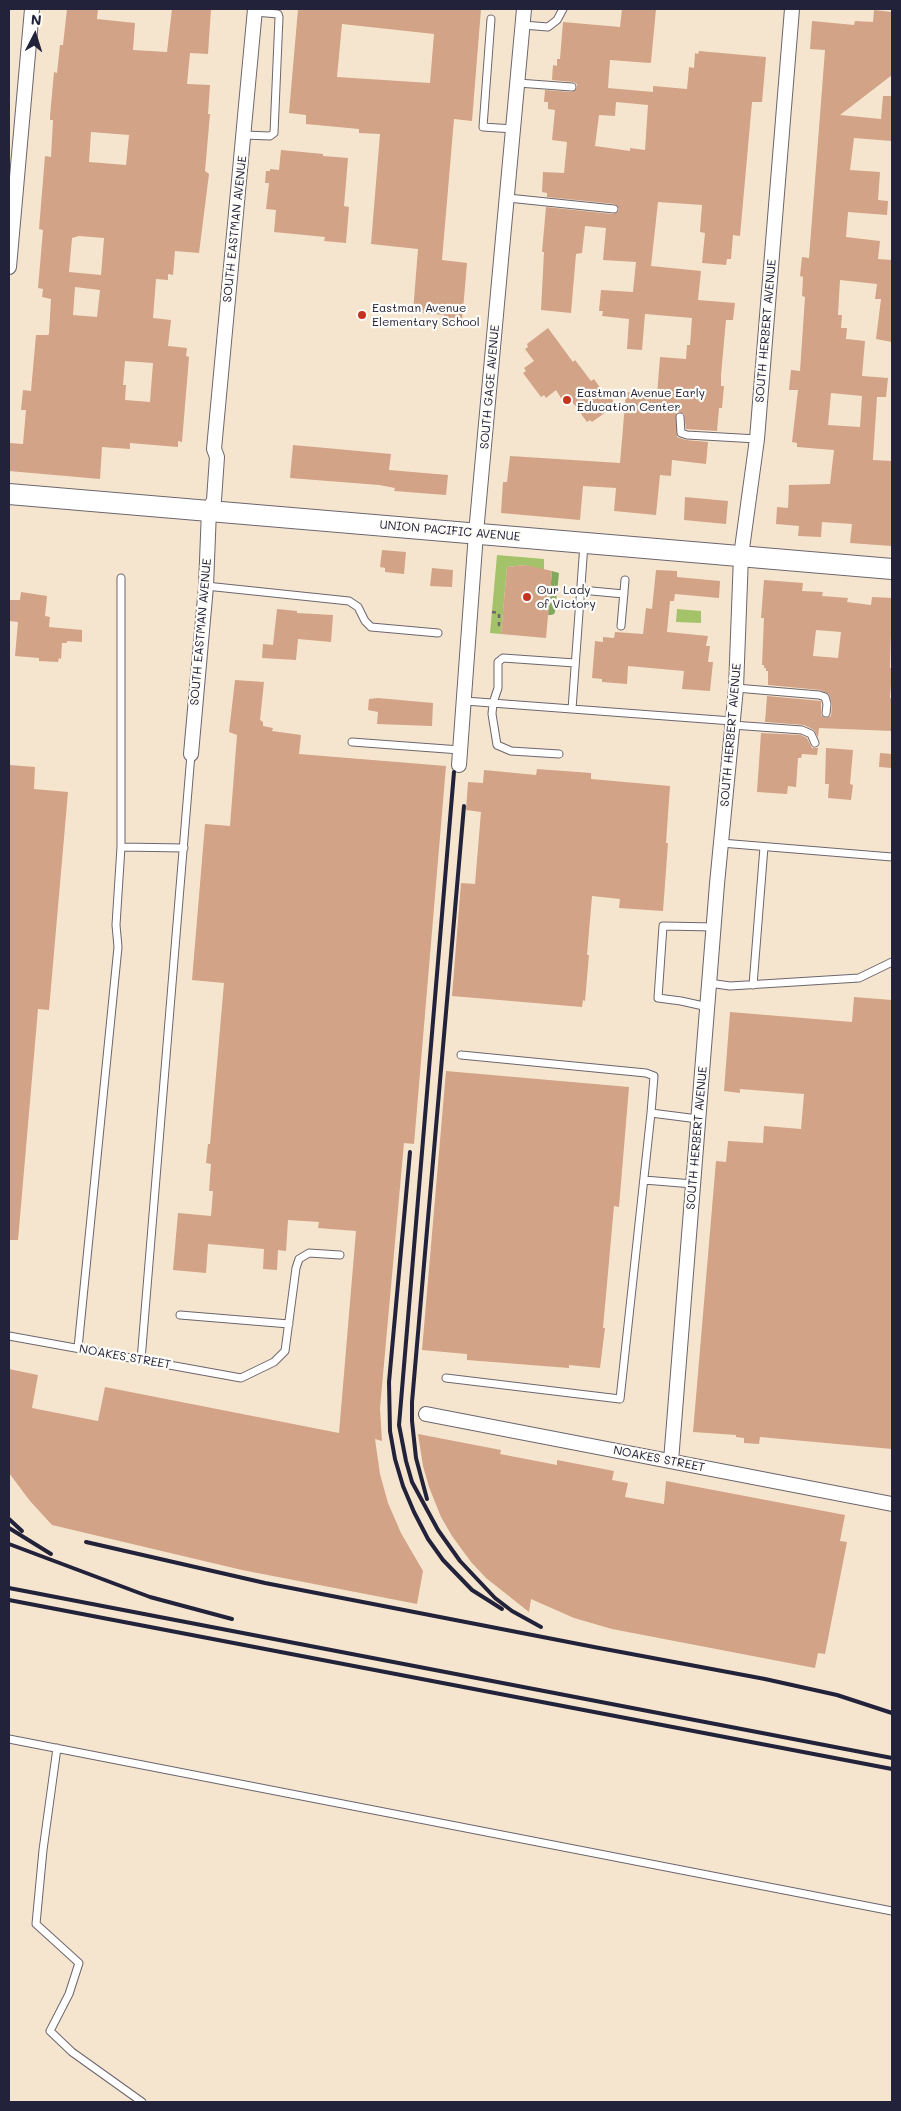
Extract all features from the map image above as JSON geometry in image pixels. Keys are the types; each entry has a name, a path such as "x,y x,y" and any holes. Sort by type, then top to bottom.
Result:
{"street":[{"path":"9,267 32,9"},
{"name":"SOUTH GAGE AVENUE","path":"460,765 476,534 524,9"},
{"name":"SOUTH HERBERT AVENUE","path":"671,1461 721,843 736,688 742,556 757,439 792,9"},
{"name":"SOUTH EASTMAN AVENUE","path":"191,754 206,586 209,510 205,499 208,457 214,449 255,10"},
{"name":"UNION PACIFIC AVENUE","path":"9,494 892,569"},
{"name":"NOAKES STREET","path":"426,1414 892,1504"}],"lane":[{"path":"523,25 548,27 557,20 563,9"},
{"path":"244,135 270,136 274,133 279,17 278,14 255,10"},
{"path":"491,19 483,127 514,129"},
{"path":"518,83 572,87"},
{"path":"508,198 614,209"},
{"path":"680,417 681,433 687,435 757,439"},
{"path":"572,709 584,543"},
{"path":"78,1348 118,947 116,925 121,847 121,578"},
{"path":"621,626 625,580"},
{"path":"206,586 349,601 358,607 365,620 372,627 438,633"},
{"path":"581,590 624,594"},
{"path":"559,754 511,751 497,745 492,714 498,688 498,662 503,658 576,663"},
{"path":"736,688 818,695 825,697 827,704 826,713"},
{"path":"465,701 802,730 811,734 815,743"},
{"path":"352,742 461,750"},
{"path":"142,1360 191,754"},
{"path":"721,843 892,857"},
{"path":"121,847 184,848"},
{"path":"753,985 764,847"},
{"path":"708,1007 682,1000 658,998 663,926 714,927"},
{"path":"710,983 730,986 859,978 892,962"},
{"path":"446,1378 620,1399 654,1076 646,1073 461,1055"},
{"path":"651,1113 698,1119"},
{"path":"644,1180 693,1184"},
{"path":"180,1315 289,1324 296,1268 299,1259 309,1253 340,1255"},
{"name":"NOAKES STREET","path":"9,1336 242,1378 274,1362 285,1351 289,1324"},
{"path":"9,1739 892,1911"},
{"path":"57,1748 43,1850 36,1924 79,1962 69,1994 50,2031 72,2052 142,2102"}],"path":[{"path":"492,612 499,613 498,625 502,625"}],"green space":[{"path":"497,555 544,559 544,571 526,565 507,567 501,634 490,633"},
{"path":"552,571 559,573 555,612 548,615"},
{"path":"677,609 701,611 701,623 676,622"}],"building":[{"path":"67,9 98,9 97,19 135,23 133,50 167,52 172,9 211,9 208,54 190,53 187,84 210,85 208,114 210,114 205,171 209,174 199,253 175,251 173,275 168,274 168,280 156,279 153,318 171,320 168,346 187,348 186,356 189,357 182,442 178,441 178,447 130,443 130,449 102,447 100,479 9,471 10,443 23,444 26,410 21,410 23,390 31,391 36,335 49,334 51,299 42,297 43,289 38,288 43,230 39,229 45,156 51,157 53,120 50,120 50,116 54,72 57,73 60,45 63,45","holes":["91,132 129,135 126,165 89,162","79,236 104,238 101,275 69,272 72,238","75,287 100,290 97,317 73,315","125,361 153,363 150,402 125,400 126,385 123,385"]},
{"path":"298,9 481,9 472,121 454,119 442,260 467,263 462,322 444,320 444,315 413,312 418,249 371,244 380,134 359,133 359,129 306,124 306,115 289,113","holes":["342,24 434,34 430,83 337,77"]},
{"path":"622,9 656,9 651,62 610,60 608,88 653,92 653,86 687,89 689,67 694,68 695,53 698,54 699,51 766,57 762,102 752,102 740,236 733,235 731,259 727,259 726,265 702,263 705,233 700,232 702,205 658,202 651,266 701,271 698,300 735,303 733,320 726,320 721,375 721,386 724,386 722,408 719,408 717,431 686,429 684,414 679,412 676,414 677,437 686,440 708,442 706,464 672,460 671,476 660,475 656,515 614,511 616,488 583,486 580,520 501,513 503,482 507,482 510,456 620,463 626,392 657,395 660,357 686,359 687,345 690,345 692,318 645,314 642,350 627,349 629,319 602,316 603,311 599,311 601,290 633,292 636,262 603,260 606,228 585,226 582,253 576,254 571,313 541,310 544,252 542,252 546,207 613,214 618,212 619,209 615,204 547,197 547,193 542,192 543,172 564,173 567,142 552,140 555,110 548,109 548,102 544,102 545,90 572,92 577,88 577,84 573,82 552,80 553,65 557,66 557,59 560,59 563,22 620,27","holes":["616,102 648,105 645,150 630,148 630,151 595,146 599,115 615,116"]},
{"path":"874,10 892,12 892,75 840,115 881,119 883,96 892,96 892,141 854,138 850,170 880,172 878,200 888,201 887,215 848,212 846,237 880,241 878,259 892,260 892,342 876,339 881,299 875,299 877,284 840,280 838,315 842,315 841,328 847,328 846,339 865,341 862,376 888,378 886,397 877,397 873,460 892,461 892,546 850,543 852,524 822,522 821,537 798,536 799,526 776,524 777,507 788,508 789,485 830,484 834,450 797,447 797,443 792,442 798,390 789,390 791,370 800,371 805,297 802,296 803,277 800,276 802,257 809,258 825,50 810,49 812,21 854,25 855,21 873,22","holes":["831,393 862,396 860,427 828,425"]},
{"path":"281,150 348,158 344,206 349,207 346,243 324,241 325,237 274,232 276,210 266,209 269,183 265,183 266,171 270,171 270,169 279,170"},
{"path":"548,328 573,362 575,360 591,381 594,379 604,393 607,392 616,405 592,422 590,420 587,422 570,399 564,403 556,390 546,398 544,395 541,397 523,373 526,371 524,368 534,361 525,349 528,347 527,344"},
{"path":"293,445 391,454 389,470 448,475 446,495 394,491 395,488 379,485 290,478"},
{"path":"685,497 728,501 726,524 684,520"},
{"path":"382,550 406,552 404,574 385,572 385,568 380,567"},
{"name":"Our Lady of Victory","path":"526,565 552,571 546,638 501,634 507,567"},
{"path":"432,568 453,570 452,587 430,586"},
{"path":"656,570 677,571 677,577 720,581 719,598 675,594 674,601 670,601 667,632 708,636 706,646 710,646 708,662 713,662 710,691 682,689 684,671 628,666 627,684 602,682 602,679 592,678 595,641 603,642 603,637 614,638 615,632 643,634 646,608 652,609"},
{"path":"764,580 803,583 802,591 823,592 822,596 848,598 847,602 871,605 872,597 892,598 890,698 892,698 892,731 819,728 818,737 814,730 804,725 765,722 767,696 821,701 821,715 825,718 831,716 832,704 829,694 820,690 768,685 768,671 762,665 764,618 761,618","holes":["816,630 841,632 838,658 813,656"]},
{"path":"21,592 47,596 45,616 50,617 49,627 82,630 82,642 67,641 67,643 62,643 61,659 59,658 58,662 39,661 39,658 15,656 18,622 9,621 9,600 20,600"},
{"path":"277,609 297,611 297,613 333,615 331,642 298,639 296,660 262,658 263,644 273,645"},
{"path":"235,680 264,682 260,720 263,722 263,726 273,728 272,731 301,735 299,754 446,766 414,1144 404,1143 380,1408 382,1441 375,1439 380,1474 388,1503 401,1533 423,1571 417,1604 242,1570 52,1525 30,1501 9,1473 9,1369 38,1375 32,1408 98,1421 105,1387 339,1433 356,1231 318,1228 319,1222 288,1220 286,1251 278,1250 277,1270 263,1269 264,1249 208,1244 206,1273 173,1270 178,1213 211,1216 213,1191 209,1191 211,1164 206,1163 208,1144 210,1144 224,983 192,980 205,824 230,826 237,735 229,732"},
{"path":"378,698 433,703 432,726 377,724 378,712 368,710 369,699"},
{"path":"761,733 801,735 807,738 812,748 818,748 817,755 802,754 801,758 798,758 796,787 788,786 787,794 757,792"},
{"path":"826,748 853,750 850,784 853,785 851,800 828,798 829,784 825,784"},
{"path":"880,753 892,754 892,768 879,767"},
{"path":"9,765 35,767 34,789 68,792 49,1010 38,1009 18,1240 9,1240"},
{"path":"537,769 591,773 591,779 670,786 663,911 619,908 620,899 592,896 585,1001 583,1000 582,1007 452,996 461,883 475,884 481,812 466,810 468,782 483,783 484,770 536,775"},
{"path":"854,997 892,1000 892,1449 760,1437 759,1444 744,1443 744,1438 736,1437 736,1435 693,1432 716,1161 726,1162 728,1141 763,1143 764,1126 801,1129 804,1094 740,1089 740,1093 724,1091 730,1012 852,1022"},
{"path":"446,1071 629,1087 619,1207 614,1206 603,1328 605,1328 600,1368 569,1365 569,1368 467,1360 467,1354 422,1350"},
{"path":"418,1434 501,1450 500,1454 557,1465 557,1460 614,1471 612,1480 628,1483 625,1497 664,1504 666,1481 845,1515 840,1541 847,1542 825,1654 818,1653 815,1668 612,1629 574,1618 531,1599 529,1612 486,1578 471,1562 452,1536 441,1517 429,1487 423,1466"}],"railway":[{"path":"454,772 399,1425 412,1482 438,1530 460,1561 495,1598 512,1611 541,1627"},
{"path":"427,1499 416,1458 412,1402 464,806"},
{"path":"410,1152 389,1382 390,1431 395,1459 403,1486 428,1539 443,1560 472,1590 502,1609"},
{"path":"9,1519 22,1531"},
{"path":"9,1528 51,1554"},
{"path":"86,1542 265,1583 765,1679 837,1695 892,1713"},
{"path":"9,1544 150,1597 232,1619"},
{"path":"9,1588 892,1758"},
{"path":"9,1600 892,1769"}],"place":[{"name":"Eastman Avenue Elementary School","path":"362,315"},
{"name":"Eastman Avenue Early Education Center","path":"567,400"},
{"name":"Our Lady of Victory","path":"527,597"}]}
